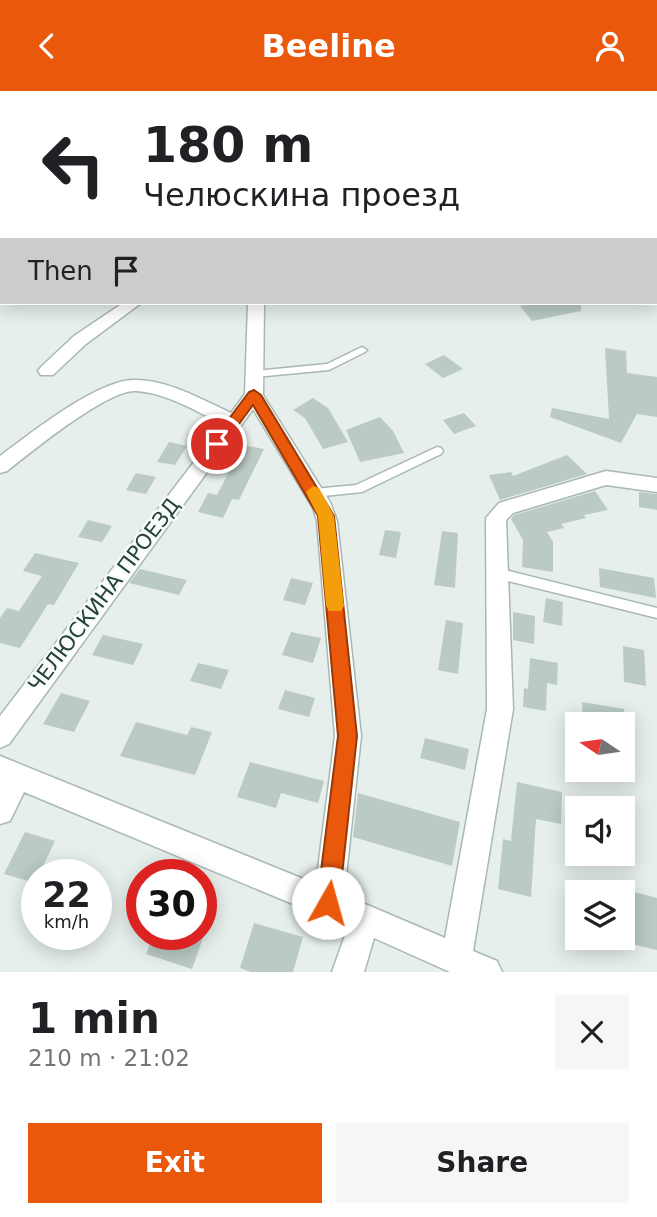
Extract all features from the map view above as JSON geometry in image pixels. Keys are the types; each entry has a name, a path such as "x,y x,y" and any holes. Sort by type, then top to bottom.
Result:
{"street":[{"path":"47,372 80,340 130,305"},
{"path":"256,305 254,384 323,507 327,521 348,736 328,903"},
{"name":"ЧЕЛЮСКИНА ПРОЕЗД","path":"0,736 233,421 254,384"},
{"path":"0,466 104,395 125,386 156,389 233,421"},
{"path":"456,958 500,709 498,514 506,508 606,478 657,485"},
{"path":"0,811 9,773 328,903 486,972"},
{"path":"348,972 365,919"}],"lane":[{"path":"254,384 329,367 362,350"},
{"path":"314,493 358,489 437,451"},
{"path":"497,573 657,613"}],"building":[{"path":"581,305 581,311 532,321 520,306"},
{"path":"605,348 626,351 627,373 657,377 657,417 637,414 621,443 550,417 552,408 609,419"},
{"path":"444,355 463,369 443,378 425,364"},
{"path":"313,398 328,408 348,442 323,449 305,418 293,410"},
{"path":"464,413 476,426 454,434 443,420"},
{"path":"380,417 393,431 404,453 360,462 346,430"},
{"path":"169,442 187,446 175,465 157,462"},
{"path":"243,445 264,449 239,500 232,499 223,518 198,512 208,493 217,495"},
{"path":"567,455 587,474 500,500 489,475 511,472 513,476"},
{"path":"136,473 156,477 146,494 126,490"},
{"path":"595,491 608,510 584,515 586,518 561,524 564,528 547,532 553,542 553,572 522,567 523,540 511,519 514,515"},
{"path":"639,492 657,494 657,510 639,507"},
{"path":"88,520 112,526 102,542 78,537"},
{"path":"385,530 401,532 396,558 379,555"},
{"path":"442,531 458,533 455,588 434,585"},
{"path":"35,553 79,563 54,605 48,604 20,648 0,643 0,618 7,608 19,611 42,576 23,571"},
{"path":"599,568 654,578 656,598 600,587"},
{"path":"140,569 187,580 179,595 129,583"},
{"path":"291,578 313,583 305,605 283,600"},
{"path":"546,598 563,602 562,626 543,622"},
{"path":"513,612 535,616 534,644 513,640"},
{"path":"446,620 463,623 458,674 438,670"},
{"path":"291,632 321,638 313,663 282,655"},
{"path":"103,635 143,644 133,665 92,655"},
{"path":"623,646 644,650 646,686 624,682"},
{"path":"530,658 558,663 557,685 547,683 546,711 523,707 524,688 528,689"},
{"path":"198,663 229,670 221,689 190,681"},
{"path":"285,690 315,698 309,717 278,709"},
{"path":"61,693 90,701 74,732 43,724"},
{"path":"582,702 624,709 624,712 582,712"},
{"path":"136,722 187,735 191,727 212,732 195,775 120,756"},
{"path":"425,738 469,749 465,770 420,758"},
{"path":"250,762 324,781 318,803 281,793 276,808 237,797"},
{"path":"517,782 562,792 561,824 536,819 531,897 498,889 503,839 511,841"},
{"path":"358,793 460,822 452,866 353,837"},
{"path":"25,832 55,841 46,859 21,859 21,879 4,874"},
{"path":"635,892 657,898 657,950 635,945"},
{"path":"254,923 303,937 293,972 251,972 240,968"},
{"path":"148,950 199,950 192,969 146,954"}],"slow traffic":[{"path":"313,492 326,516 335,606"}],"route":[{"path":"217,444 254,395 326,516 348,736 328,903"}]}
